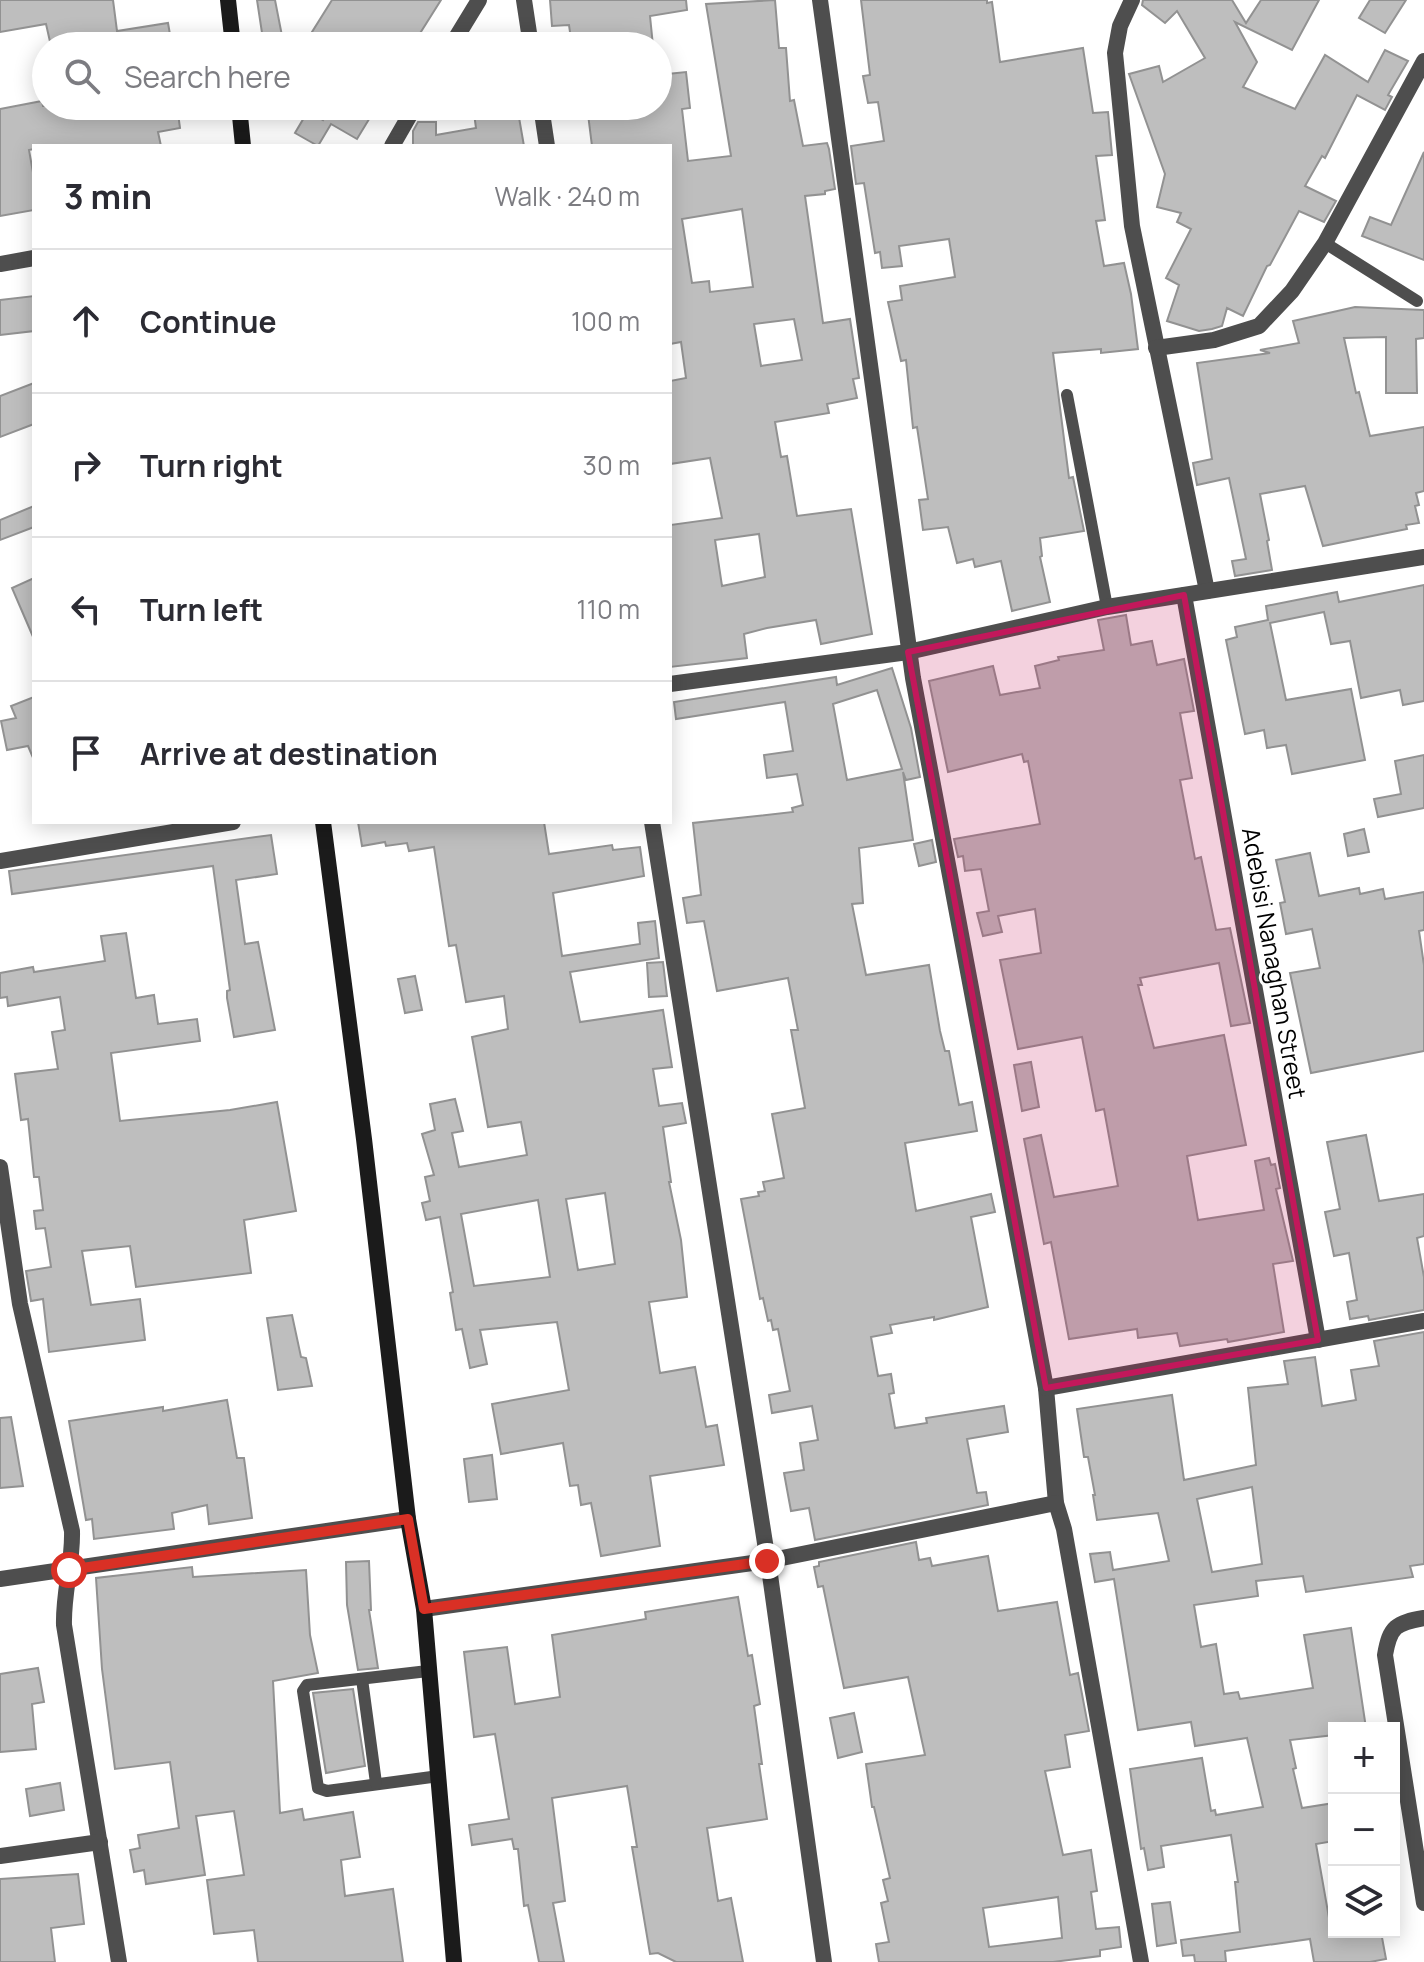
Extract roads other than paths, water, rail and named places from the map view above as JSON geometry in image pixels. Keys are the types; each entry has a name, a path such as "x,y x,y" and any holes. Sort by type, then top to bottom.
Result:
{"street":[{"path":"228,0 231,32"},
{"path":"460,32 479,0"},
{"path":"524,0 529,32"},
{"path":"820,0 908,652 1046,1388 1056,1503 1064,1529 1141,1962"},
{"path":"1132,0 1120,26 1115,53 1132,226 1207,591"},
{"path":"1156,348 1214,340 1259,326 1292,291 1325,243 1424,61"},
{"path":"240,120 243,144"},
{"path":"393,144 407,120"},
{"path":"543,120 547,144"},
{"path":"0,264 32,258"},
{"path":"672,684 908,652 1107,607 1424,557"},
{"name":"Adebisi Nanaghan Street","path":"1184,595 1318,1340"},
{"path":"0,848 0,861 221,824"},
{"path":"323,824 408,1519 424,1609 454,1962"},
{"path":"652,824 767,1561 824,1962"},
{"path":"0,1167 20,1304 72,1531 63,1603 64,1625 119,1962"},
{"path":"1046,1388 1424,1321"},
{"path":"424,1609 767,1561 1056,1503"},
{"path":"0,1579 408,1519"},
{"path":"1424,1618 1401,1622 1389,1635 1385,1655 1424,1903"},
{"path":"0,1856 100,1842"}],"lane":[{"path":"1325,243 1417,301"},
{"path":"1067,395 1107,607"},
{"path":"428,1671 307,1685 303,1691 318,1788 327,1791 439,1776"},
{"path":"362,1679 376,1783"}]}
